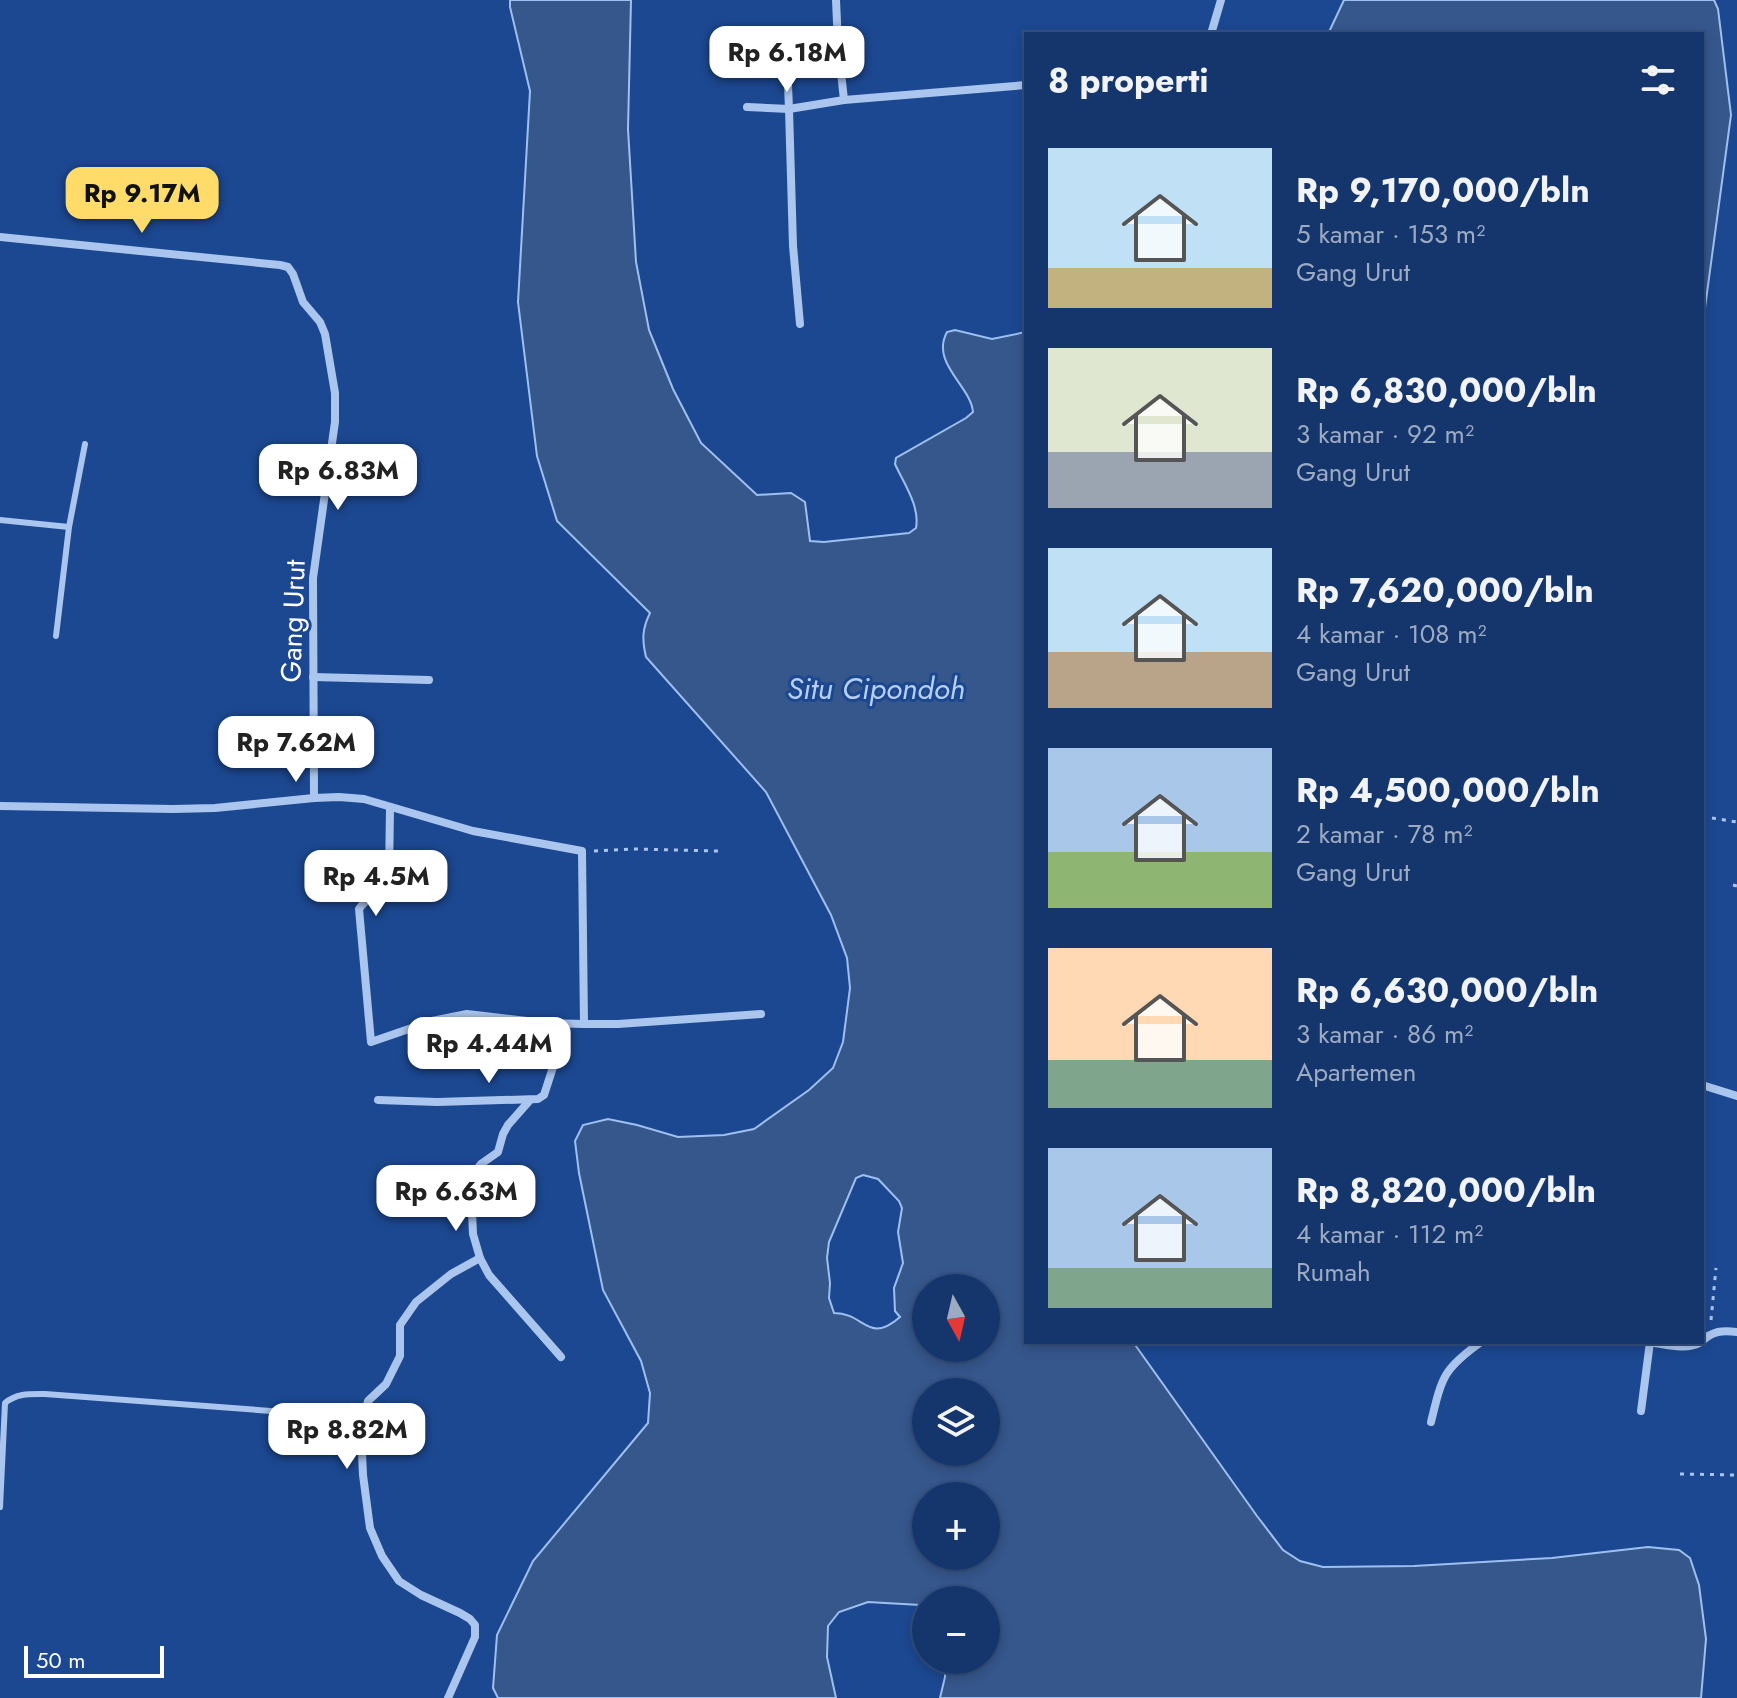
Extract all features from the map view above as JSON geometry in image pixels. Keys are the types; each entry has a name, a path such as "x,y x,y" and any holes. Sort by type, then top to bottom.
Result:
{"street":[{"path":"836,0 844,100"},
{"path":"1212,32 1221,0"},
{"path":"787,61 793,246 800,324"},
{"path":"747,107 789,109 844,100 1024,85"},
{"name":"Gang Urut","path":"0,237 288,267 303,302 320,322 325,334 335,393 335,422 313,578 314,798"},
{"path":"313,677 429,680"},
{"path":"0,806 215,808 339,797 364,799 473,831 582,851 584,1024"},
{"path":"390,807 389,878 384,888 366,899 359,909 371,1042 432,1021 467,1014 567,1024 761,1014"},
{"path":"378,1100 538,1099 544,1095 567,1024"},
{"path":"1704,1086 1737,1096"},
{"path":"530,1100 508,1125 498,1152 472,1175 473,1234 480,1258 498,1286 561,1357"},
{"path":"448,1698 475,1637 475,1625 460,1613 399,1581 382,1556 370,1528 361,1431 368,1401 386,1384 400,1356 400,1325 416,1302 451,1274 480,1258"},
{"path":"1704,1340 1710,1333 1737,1332"},
{"path":"1431,1422 1442,1381 1448,1371 1478,1344"},
{"path":"1641,1411 1649,1344"},
{"path":"1666,1344 1699,1344"}],"lane":[{"path":"56,636 69,527 85,444"},
{"path":"0,520 69,527"},
{"path":"0,1507 5,1403 11,1397 45,1394 338,1416"}],"path":[{"path":"1712,818 1737,822"},
{"path":"582,851 719,851"},
{"path":"1710,1333 1716,1268"},
{"path":"1680,1474 1737,1475"}],"water":[{"name":"Situ Cipondoh","path":"510,0 631,0 628,129 636,262 649,330 673,389 701,443 757,495 791,493 805,502 810,541 909,533 916,528 916,512 895,464 896,458 973,412 971,402 947,364 943,343 947,332 955,330 992,339 1024,332 1024,1344 1134,1344 1257,1516 1283,1550 1300,1561 1323,1567 1414,1566 1552,1558 1648,1547 1679,1550 1690,1558 1699,1585 1706,1639 1701,1698 940,1698 945,1674 1000,1674 1000,1586 912,1586 912,1605 868,1602 839,1612 828,1626 827,1657 836,1698 498,1698 493,1688 497,1635 533,1561 648,1423 650,1393 641,1361 603,1290 575,1141 583,1125 608,1119 678,1137 724,1135 754,1129 809,1090 833,1068 843,1042 850,988 847,958 831,915 766,792 646,657 645,624 650,613 557,521 537,456 518,302 530,91","holes":["863,1175 878,1179 902,1208 898,1232 903,1263 894,1288 895,1311 900,1317 889,1325 873,1328 844,1314 834,1313 829,1298 827,1258 829,1242 856,1178"]},
{"path":"1344,0 1714,0 1718,9 1731,115 1704,315 1704,32 1329,32"}]}
